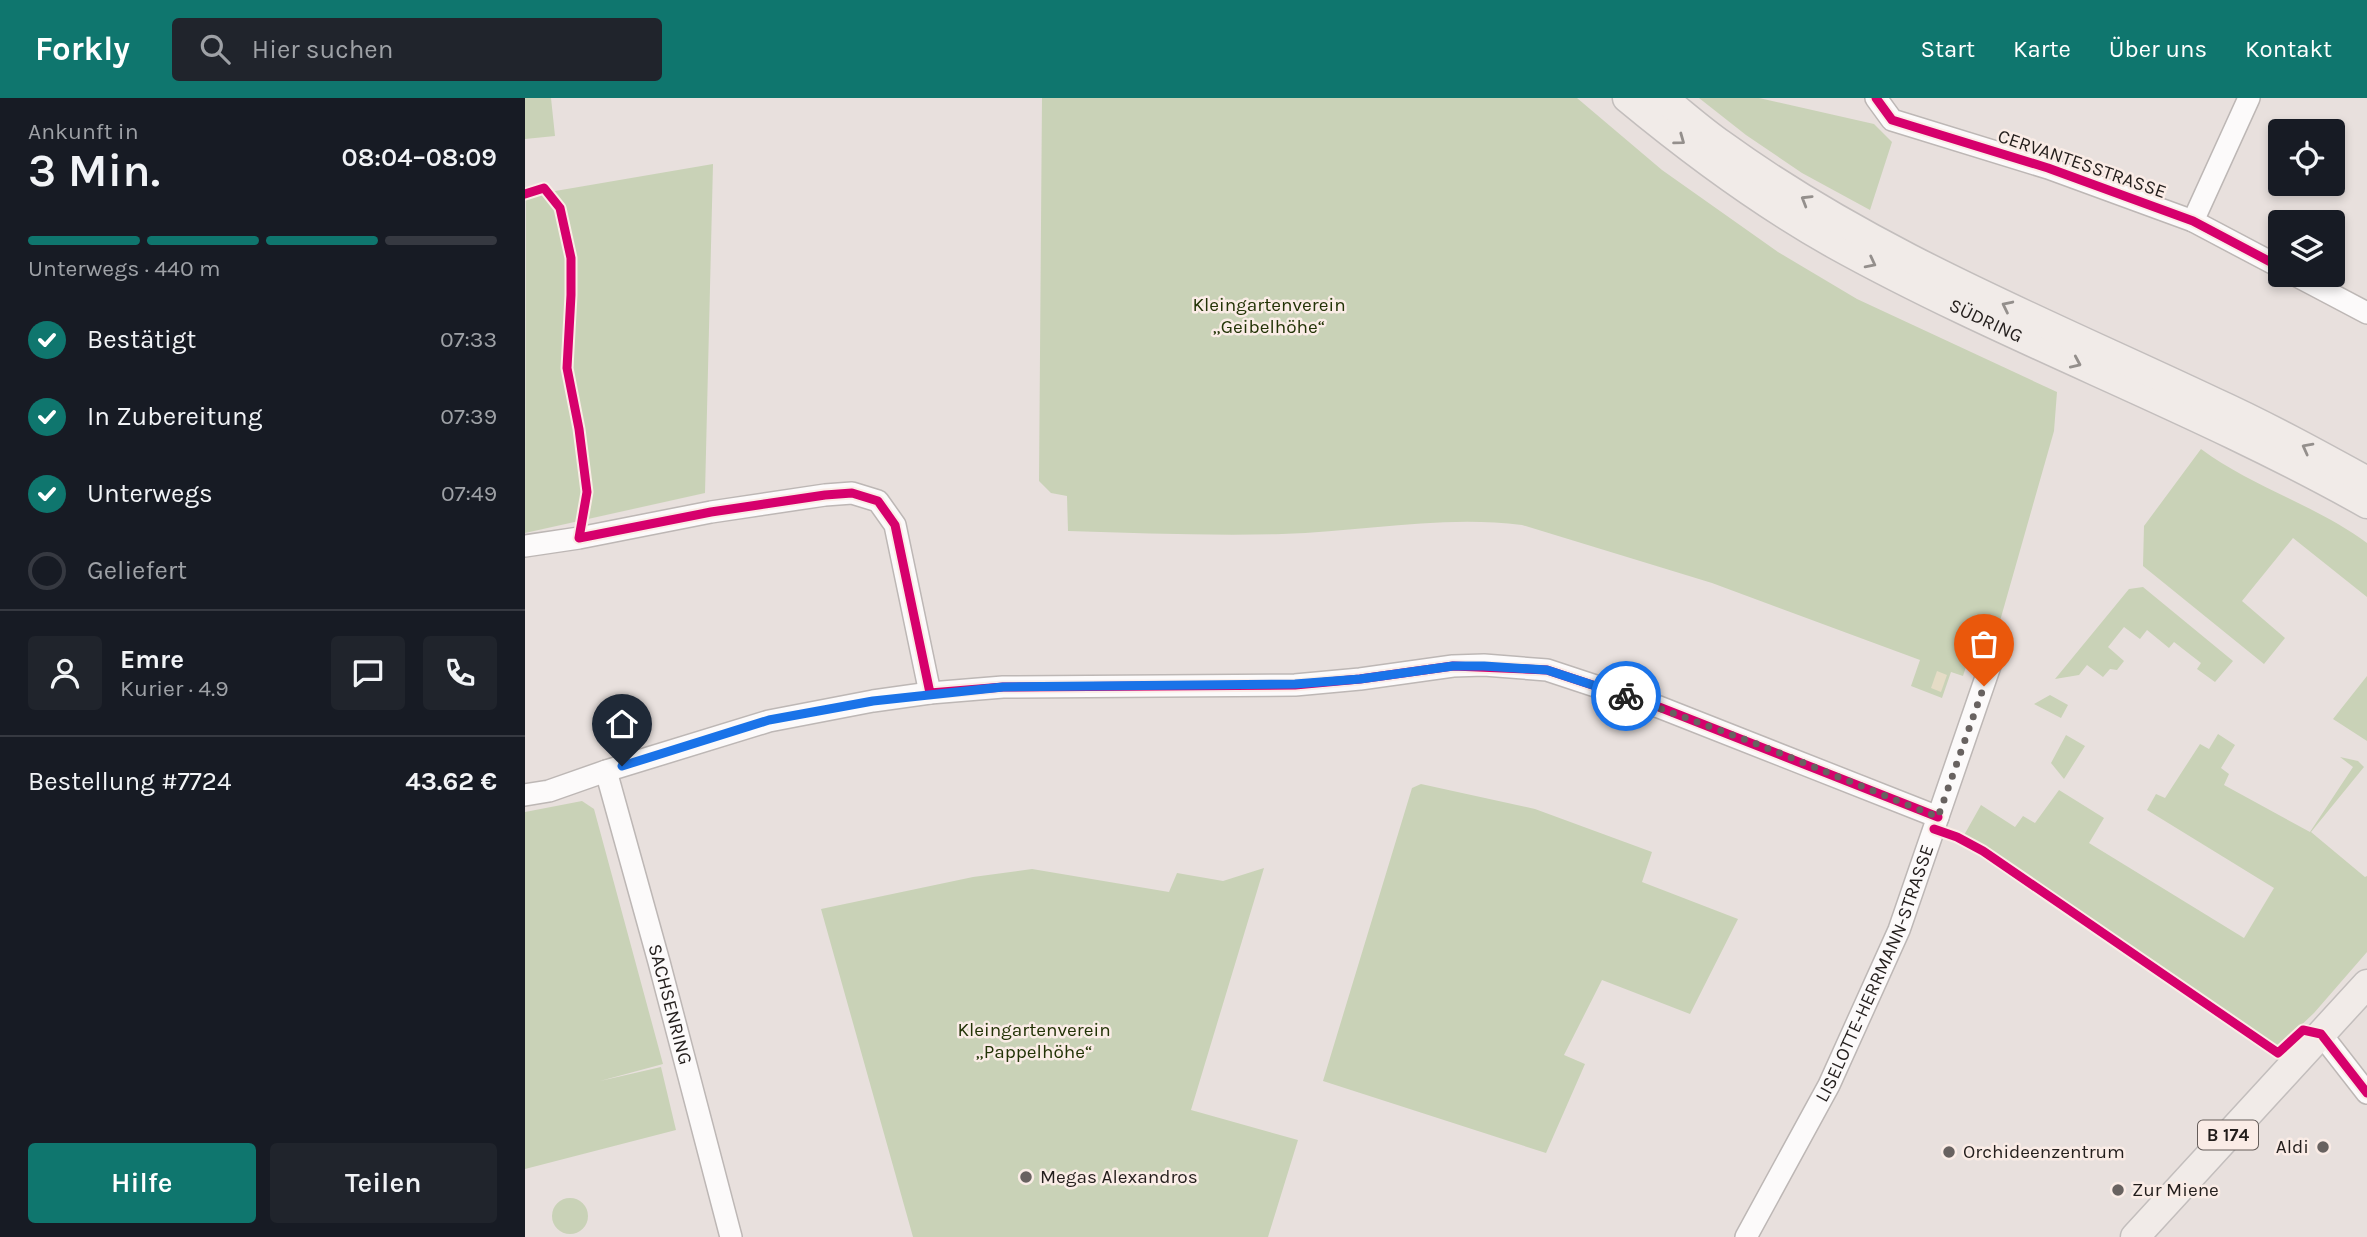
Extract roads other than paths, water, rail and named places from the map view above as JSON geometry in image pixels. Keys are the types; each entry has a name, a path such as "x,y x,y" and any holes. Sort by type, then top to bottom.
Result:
{"main road":[{"name":"SÜDRING","path":"1627,98 1661,127 1755,193 1833,243 2039,346 2253,445 2367,504"},
{"name":"SÜDRING","path":"1663,98 1720,144 1787,189 1856,229 2036,320 2260,424 2367,481"},
{"name":"B 174","path":"2135,1237 2367,984"}],"street":[{"name":"CERVANTESSTRASSE","path":"1876,98 1892,120 2048,168 2193,221 2268,261"},
{"path":"2193,221 2249,98"},
{"path":"2318,287 2367,313"},
{"path":"525,546 711,512 825,495 852,493 878,502 895,525 930,693"},
{"name":"LISELOTTE-HERRMANN-STRASSE","path":"1746,1237 1829,1084 1899,930 1993,660"},
{"path":"525,794 549,791 769,720 930,693 1003,687 1295,684 1360,679 1453,666 1547,670 1659,707 1938,817"},
{"name":"SACHSENRING","path":"606,771 731,1237"},
{"path":"2321,1034 2367,1093"}],"place":[{"name":"Aldi","path":"2323,1147"},
{"name":"Orchideenzentrum","path":"1949,1152"},
{"name":"Megas Alexandros","path":"1026,1177"},
{"name":"Zur Miene","path":"2118,1190"}],"park label":[{"name":"Kleingartenverein „Geibelhöhe“","path":"1269,316"},
{"name":"Kleingartenverein „Pappelhöhe“","path":"1034,1041"}]}
